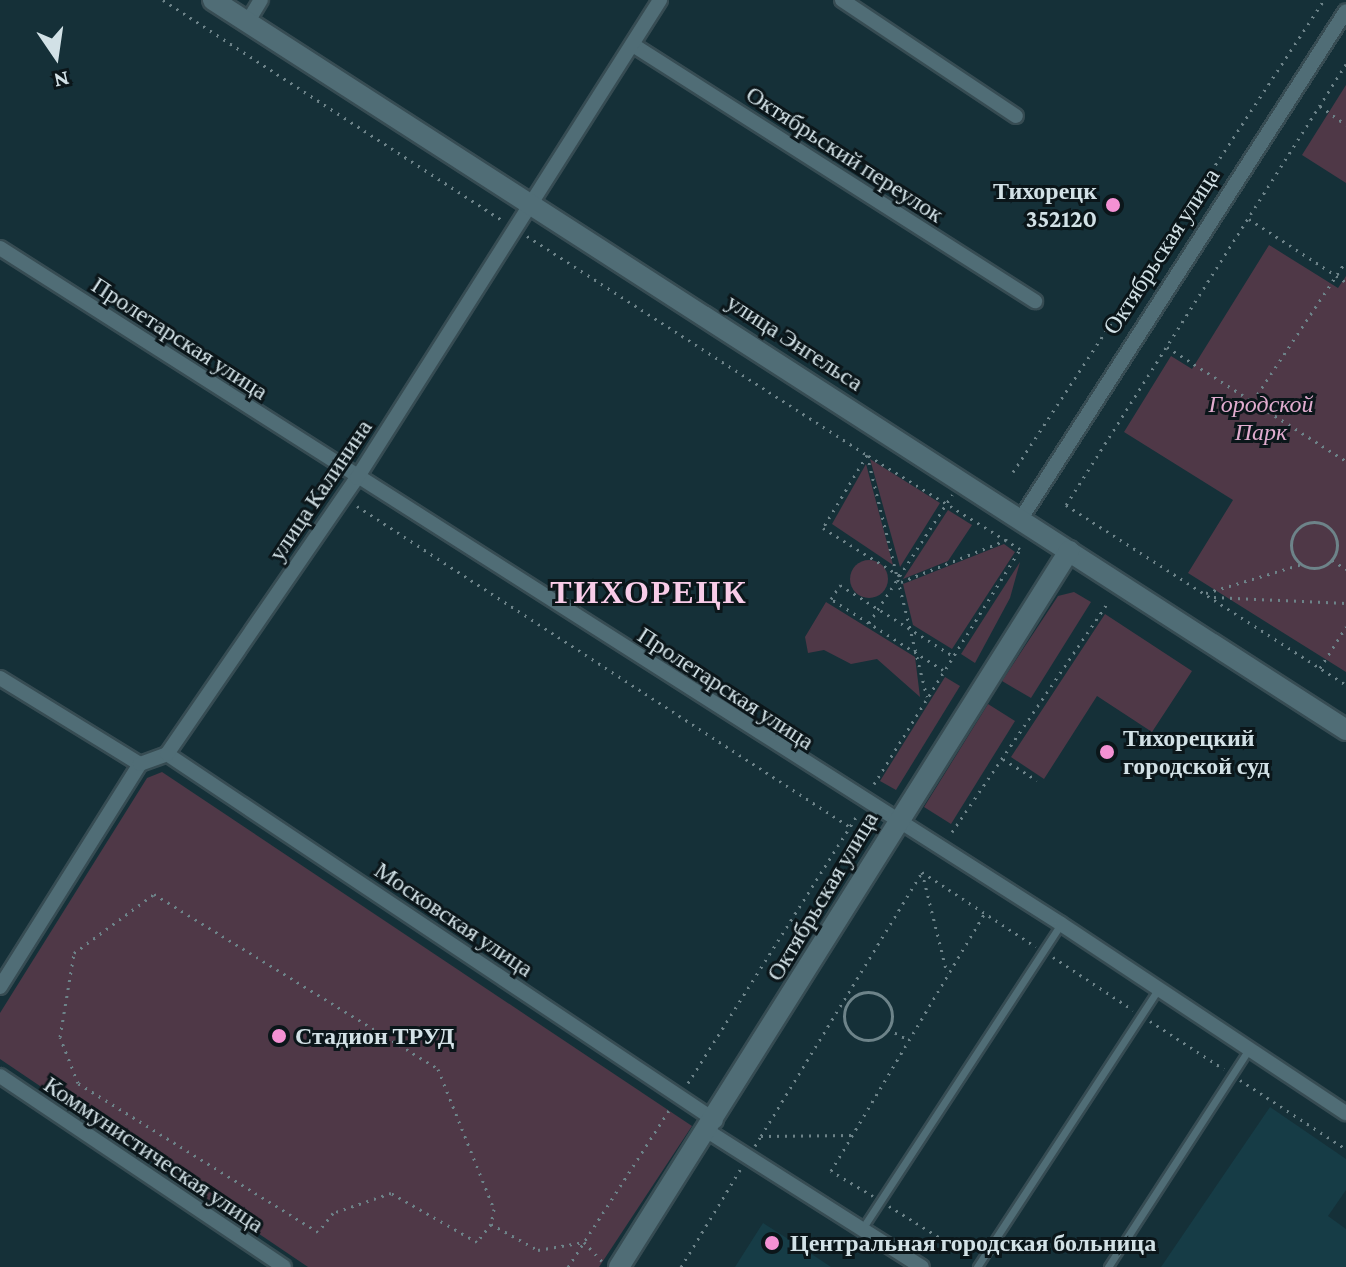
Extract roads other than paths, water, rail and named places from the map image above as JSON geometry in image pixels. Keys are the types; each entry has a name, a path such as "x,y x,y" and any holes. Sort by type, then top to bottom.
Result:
{"main road":[{"name":"улица Энгельса","path":"213,0 530,200 1346,730"},
{"name":"Октябрьская улица","path":"619,1267 712,1126 897,822 1069,551"}],"street":[{"path":"247,23 261,0"},
{"name":"улица Калинина","path":"167,754 357,478 530,200 660,0"},
{"path":"842,0 1016,116"},
{"name":"Октябрьская улица","path":"1020,520 1346,11"},
{"name":"Октябрьский переулок","path":"633,45 1035,301"},
{"name":"Пролетарская улица","path":"0,248 1061,924 1346,1113"},
{"path":"0,678 140,764"},
{"path":"0,987 140,764 167,754"},
{"name":"Московская улица","path":"167,754 922,1267"},
{"name":"Коммунистическая улица","path":"0,1076 284,1267"}],"lane":[{"path":"862,1229 1061,924"},
{"path":"978,1265 1159,988"},
{"path":"1108,1267 1249,1049"}],"place":[{"name":"Тихорецк 352120","path":"1113,205"},
{"name":"Тихорецкий городской суд","path":"1107,752"},
{"name":"Стадион ТРУД","path":"279,1036"},
{"name":"Центральная городская больница","path":"772,1243"}],"district":[{"name":"ТИХОРЕЦК","path":"649,592"}],"park label":[{"name":"Городской Парк","path":"1261,418"}]}
